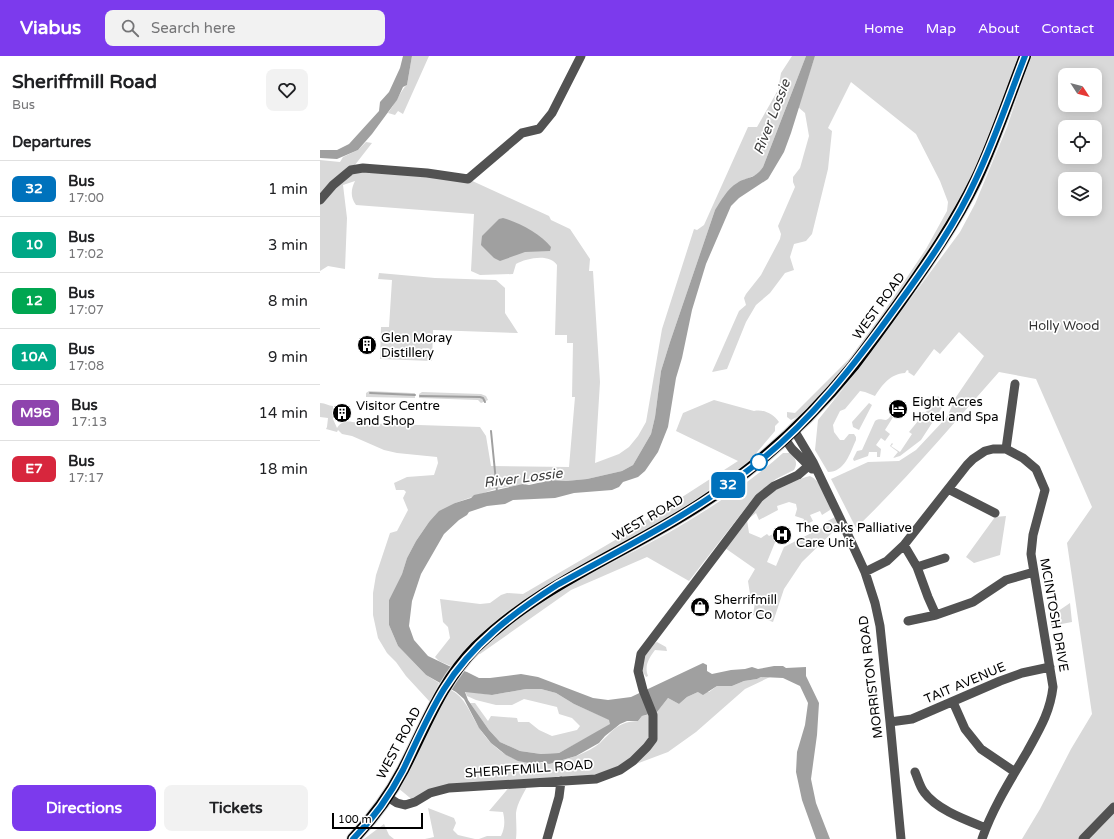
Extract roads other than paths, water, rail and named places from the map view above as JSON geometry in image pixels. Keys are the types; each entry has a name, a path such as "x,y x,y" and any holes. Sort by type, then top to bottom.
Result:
{"highway":[{"name":"WEST ROAD","path":"353,839 368,822 402,772 444,688 456,671 476,648 500,626 557,585 696,507 725,488 790,435 853,366 936,251 957,215 976,179 1002,118 1025,56"}],"street":[{"path":"320,200 333,185 351,170 363,168 427,173 468,179 522,133 539,129 552,113 581,56"},
{"path":"865,572 887,562 904,546 972,459 985,451 993,449 1006,449 1015,384"},
{"name":"MORRISTON ROAD","path":"790,435 818,476 848,535 865,572 875,603 880,626 901,839"},
{"name":"MCINTOSH DRIVE","path":"982,839 986,828 1015,772 1044,722 1049,710 1053,687 1031,554 1033,535 1044,490 1036,469 1023,458 1006,449"},
{"name":"SHERIFFMILL ROAD","path":"386,796 397,803 405,805 415,802 430,793 449,788 596,779 627,766 647,747 653,739 653,715 643,690 638,671 641,654 758,498 774,486 798,476 811,464"},
{"path":"948,489 995,514"},
{"path":"904,546 917,567 936,615"},
{"path":"917,567 945,558"},
{"path":"908,621 936,615 973,602 1006,580 1034,572"},
{"name":"TAIT AVENUE","path":"890,722 912,719 1000,681 1022,673 1050,667"},
{"path":"953,702 965,729 981,749 1015,772"},
{"path":"915,772 924,792 932,801 950,813 986,828"},
{"path":"547,839 559,797 561,782"},
{"path":"1082,839 1114,807"}],"waterway":[{"path":"370,393 415,395"},
{"path":"420,396 480,397 483,398 485,402"},
{"name":"River Lossie","path":"491,431 497,492"}],"place":[{"name":"Glen Moray Distillery","path":"367,345"},
{"name":"Eight Acres Hotel and Spa","path":"898,409"},
{"name":"Visitor Centre and Shop","path":"342,413"},
{"name":"The Oaks Palliative Care Unit","path":"782,535"},
{"name":"Sherrifmill Motor Co","path":"700,607"}],"park label":[{"name":"Holly Wood","path":"1064,326"}]}
